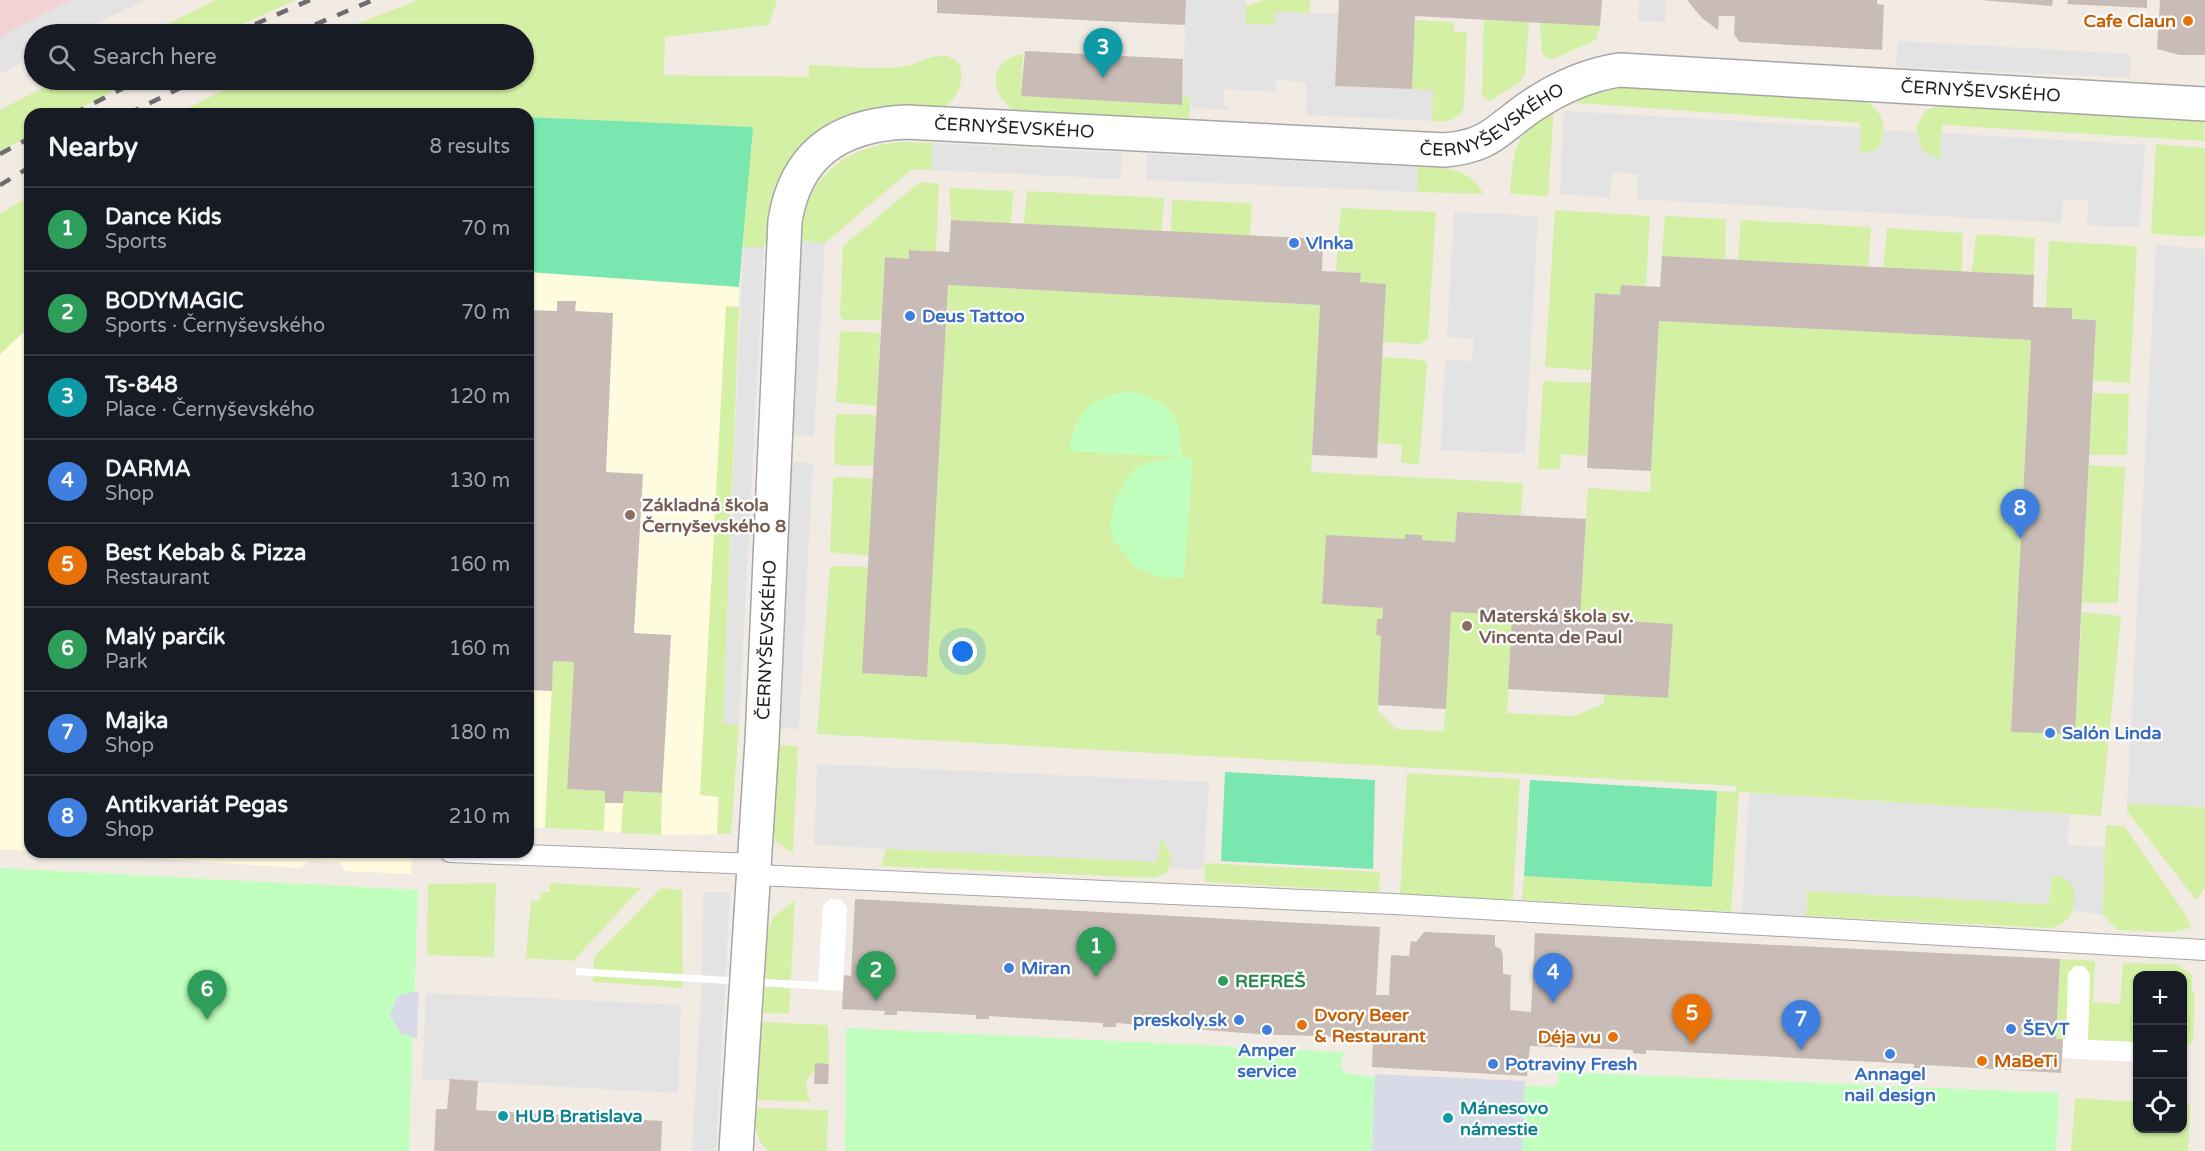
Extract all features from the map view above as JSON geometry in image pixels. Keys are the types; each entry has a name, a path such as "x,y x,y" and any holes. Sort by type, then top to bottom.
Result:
{"street":[{"name":"ČERNYŠEVSKÉHO","path":"736,1151 762,741 784,221 788,200 796,179 812,157 833,141 855,130 878,123 906,122 1445,150 1468,148 1486,141 1532,106 1559,89 1600,73 1619,70 2205,104"}],"lane":[{"path":"534,857 2205,950"}],"shaded area":[{"path":"0,0 144,0 95,24 24,24 24,61 0,74"},
{"path":"71,0 144,0 95,24 25,24"},
{"path":"1186,0 1246,0 1246,24 1274,25 1275,12 1338,14 1335,86 1433,90 1432,121 1306,115 1307,82 1276,80 1275,92 1224,89 1224,104 1231,110 1191,108 1190,99 1183,93"},
{"path":"1639,0 1666,0 1665,22 1638,21"},
{"path":"24,24 24,61 0,74 0,37"},
{"path":"1898,41 2130,54 2130,78 1896,67"},
{"path":"1564,111 1861,128 1860,154 1876,150 1883,140 1884,130 1916,132 1922,149 1937,159 1940,159 1941,133 2145,145 2139,227 2087,225 2088,201 2063,199 2061,223 1637,199 1638,174 1612,172 1610,198 1560,194"},
{"name":"Základná škola Černyševského 8","path":"534,117 753,127 739,287 717,834 661,835 534,827"},
{"path":"932,143 1122,153 1121,179 931,170"},
{"path":"1147,154 1418,167 1417,192 1146,180"},
{"path":"1454,212 1538,216 1525,454 1441,450 1445,360 1472,361 1474,338 1447,337"},
{"path":"799,241 825,243 814,436 790,435"},
{"path":"2156,245 2205,249 2205,807 2127,804"},
{"path":"743,247 764,247 739,724 723,724"},
{"path":"24,332 24,851 0,849 0,354"},
{"path":"789,462 813,463 799,729 774,728"},
{"path":"817,764 1209,782 1203,870 1170,868 1171,851 1160,839 1158,862 814,845"},
{"path":"1749,793 2069,814 2067,846 2105,847 2102,914 2073,911 2075,896 2073,885 2059,875 2051,877 2049,904 1807,891 1806,916 1742,913"},
{"path":"140,858 412,858 411,874 345,871 340,862 308,861 301,868"},
{"path":"703,892 730,892 716,1151 692,1151 702,977"},
{"path":"419,991 417,1038 400,1034 390,1015 398,995"},
{"path":"426,993 681,1005 678,1093 422,1079"},
{"name":"Mánesovo námestie","path":"1375,1074 1525,1081 1522,1151 1372,1151"}],"green space":[{"path":"215,0 296,0 242,24 168,24"},
{"path":"418,0 777,0 769,25 665,37 664,75 809,77 809,65 894,67 944,56 957,62 962,76 958,92 941,108 916,112 868,114 771,228 764,247 743,247 752,127 534,117 534,108 188,108 224,90 534,90 534,24 357,24"},
{"path":"1265,0 1310,0 1310,14 1276,12 1275,25 1246,24 1246,6"},
{"path":"1414,20 1454,22 1454,32 1467,32 1464,105 1462,112 1449,121 1432,121 1433,91 1412,89"},
{"path":"1484,20 1529,22 1525,74 1520,82 1490,101 1482,95"},
{"path":"1540,22 1600,26 1596,40 1553,59 1547,58 1542,53"},
{"path":"1023,54 1021,96 1182,105 1183,93 1190,99 1190,113 1185,123 1024,116 1004,102 998,93 996,83 1001,65 1010,58"},
{"path":"1621,87 1865,101 1872,105 1881,116 1883,136 1876,150 1859,154 1860,123 1577,103 1579,97 1604,89"},
{"path":"39,90 116,90 81,108 24,108 24,139 0,151 0,110"},
{"path":"1939,105 2204,121 2205,141 1942,125 1940,159 1930,157 1922,149 1916,128 1925,111"},
{"path":"1554,107 1548,196 1510,194 1518,144 1531,127"},
{"path":"534,117 753,127 739,287 534,272"},
{"path":"904,142 932,143 931,170 912,169 825,243 799,241 802,219 809,200 818,183 830,170 862,150"},
{"path":"2156,144 2205,148 2205,237 2151,234"},
{"path":"1418,167 1446,169 1464,174 1478,185 1483,194 1417,192"},
{"path":"920,182 939,184 936,251 910,250 909,259 885,258 881,320 843,320 840,316 843,246"},
{"path":"949,188 1013,191 1011,224 951,220"},
{"path":"1027,191 1164,198 1162,232 1024,224"},
{"path":"24,200 24,332 0,354 0,214"},
{"path":"1172,200 1252,203 1250,236 1171,232"},
{"path":"1341,208 1436,212 1428,338 1420,344 1383,342 1386,284 1360,282 1361,273 1336,271"},
{"path":"1555,210 1650,216 1646,286 1621,285 1620,295 1595,294 1591,370 1545,367"},
{"path":"1665,216 1726,219 1725,259 1662,256"},
{"path":"1741,220 1868,227 1871,229 1868,267 1738,260"},
{"path":"1887,228 1963,233 1962,272 1883,268"},
{"path":"1976,234 2035,238 2034,275 1972,272"},
{"path":"2049,241 2137,246 2130,383 2093,381 2096,320 2072,319 2071,308 2046,307"},
{"path":"948,285 1320,305 1311,472 1523,483 1521,515 1457,512 1455,542 1422,540 1422,535 1406,534 1405,539 1326,536 1322,604 1383,608 1382,619 1377,619 1376,635 1381,636 1378,711 1396,729 1444,731 1451,612 1512,615 1507,713 1574,716 1603,704 1605,694 1668,698 1672,624 1608,620 1608,614 1595,613 1594,620 1580,619 1588,488 1650,492 1659,321 2031,340 2011,731 2075,734 2082,612 2121,616 2101,816 1739,792 1731,912 1522,900 1524,876 1712,887 1717,791 1735,792 1736,786 817,734 830,568 833,566 868,567 863,673 926,677"},
{"path":"726,306 739,307 723,723 739,724 731,834 717,834 719,797 700,795"},
{"path":"843,331 880,333 877,406 836,402 840,333"},
{"path":"1382,357 1424,360 1427,364 1419,464 1401,463 1402,445 1378,443"},
{"path":"1543,381 1591,383 1587,456 1561,454 1560,469 1538,469"},
{"path":"1129,391 1150,397 1169,411 1178,424 1182,457 1193,458 1184,578 1160,577 1136,568 1113,539 1110,527 1116,497 1134,469 1146,463 1178,457 1069,451 1076,426 1086,409 1103,398"},
{"path":"2093,393 2129,394 2127,455 2089,455"},
{"path":"838,414 876,415 874,466 836,465 834,461 836,416"},
{"path":"2089,465 2125,467 2118,603 2082,603"},
{"path":"836,477 873,478 869,556 830,552 833,479"},
{"path":"553,661 574,662 567,789 605,791 604,831 545,828"},
{"path":"773,745 798,746 793,853 777,843 773,834"},
{"path":"1225,772 1375,780 1373,869 1221,861"},
{"path":"1407,773 1520,779 1513,900 1400,894"},
{"path":"1530,780 1717,791 1712,887 1524,876"},
{"path":"624,791 662,793 661,835 621,833"},
{"path":"2127,804 2205,807 2205,888 2196,900 2127,811"},
{"path":"2106,825 2124,826 2186,915 2191,928 2171,932 2118,930 2102,914"},
{"path":"1159,838 1167,847 1172,860 1165,874 1153,878 881,866 886,849 1157,862"},
{"path":"1204,863 1380,872 1379,892 1205,882"},
{"path":"0,868 418,890 409,1151 0,1151"},
{"path":"2059,875 2073,885 2074,907 2069,918 2051,928 1806,916 1807,891 2048,904 2051,877"},
{"path":"496,883 494,957 427,955 428,884"},
{"path":"550,883 641,888 573,961 526,958 531,900 540,901 541,892 550,892"},
{"path":"661,888 682,890 683,988 593,982 594,957"},
{"path":"795,901 789,1014 762,1013 763,944 773,917"},
{"path":"2060,959 2095,961 2093,1002 2120,1004 2123,963 2177,964 2187,971 2133,971 2133,1042 2056,1039"},
{"path":"2187,971 2192,975 2192,988 2195,996 2193,1043 2187,1043"},
{"path":"762,1022 828,1025 829,1066 816,1071 808,1078 806,1088 811,1102 760,1100 756,1096"},
{"path":"846,1028 1344,1052 1340,1064 1344,1073 1375,1077 1372,1151 845,1151"},
{"path":"1558,1072 2059,1093 2056,1151 1522,1151 1525,1086 1553,1087 1559,1081"},
{"path":"2075,1098 2133,1102 2133,1133 2187,1133 2187,1105 2190,1105 2188,1151 2071,1151"},
{"path":"759,1108 828,1110 827,1151 768,1151 761,1143 756,1128 755,1112"}],"pier":[{"path":"830,899 841,900 847,907 843,991 576,975 576,968 818,982 823,906"},
{"path":"2075,966 2084,966 2090,974 2088,1040 2133,1042 2133,1062 2062,1058 2063,1039 2066,1039 2068,973"}],"building":[{"path":"937,0 1186,0 1185,25 937,13"},
{"path":"1339,0 1602,0 1600,26 1415,16 1412,89 1335,86"},
{"path":"1687,0 1877,0 1877,4 1884,5 1882,50 1740,42 1734,35 1735,16 1719,16 1718,30 1702,18"},
{"path":"1980,0 2053,0 2052,6"},
{"path":"2068,0 2147,0 2147,8 2067,4"},
{"path":"2160,0 2205,0 2205,55 2180,55 2157,49"},
{"path":"1025,51 1183,59 1182,105 1021,96"},
{"path":"951,220 1323,239 1322,271 1361,273 1360,282 1386,284 1377,458 1312,455 1320,305 948,285 927,677 862,673 885,257 909,259 909,250 949,252"},
{"path":"1662,256 2034,275 2033,307 2072,308 2072,319 2096,320 2075,734 2011,732 2031,340 1659,321 1651,471 1587,468 1595,293 1620,295 1621,285 1660,287"},
{"path":"557,301 576,301 575,311 613,313 606,472 643,474 634,633 671,635 662,793 624,791 623,803 605,803 605,791 567,789 574,662 553,661 552,691 534,690 534,310 557,311"},
{"path":"1457,512 1586,519 1580,619 1594,620 1594,613 1608,614 1608,620 1673,624 1668,698 1508,689 1512,615 1451,612 1446,709 1378,705 1381,636 1376,635 1377,619 1382,619 1383,608 1322,604 1326,535 1405,539 1405,534 1422,535 1422,540 1455,542"},
{"path":"855,899 1380,927 1376,995 1389,995 1391,955 1409,956 1411,941 1416,942 1424,932 1495,935 1495,946 1501,949 1503,957 1503,974 1511,975 1510,1010 1531,1012 1535,933 2060,959 2056,1039 2063,1039 2061,1073 1927,1065 1927,1068 1914,1068 1914,1064 1646,1050 1646,1054 1633,1053 1633,1050 1530,1046 1527,1076 1372,1067 1373,1038 1257,1034 1116,1023 1116,1027 1103,1027 1103,1023 989,1016 989,1019 976,1019 976,1015 897,1011 897,1015 884,1015 885,1011 842,1009 844,975 851,976"},
{"path":"815,1063 829,1064 828,1084 814,1084"},
{"name":"HUB Bratislava","path":"450,1079 478,1081 476,1110 662,1121 661,1151 434,1151 436,1109 447,1109"}],"railway":[{"path":"256,24 310,0"},
{"path":"317,24 373,0"},
{"path":"85,108 120,90"},
{"path":"140,108 176,90"},
{"path":"0,154 24,141"},
{"path":"0,185 24,171"}],"place":[{"name":"Cafe Claun","path":"2188,21"},
{"name":"Ts-848","path":"1103,78"},
{"name":"Vlnka","path":"1294,243"},
{"name":"Deus Tattoo","path":"910,316"},
{"name":"Základná škola Černyševského 8","path":"630,515"},
{"name":"Antikvariát Pegas","path":"2020,539"},
{"name":"Materská škola sv. Vincenta de Paul","path":"1467,626"},
{"name":"Salón Linda","path":"2050,733"},
{"name":"Miran","path":"1009,968"},
{"name":"Dance Kids","path":"1096,977"},
{"name":"REFREŠ","path":"1223,981"},
{"name":"BODYMAGIC","path":"876,1001"},
{"name":"DARMA","path":"1553,1003"},
{"name":"Malý parčík","path":"207,1020"},
{"name":"preskoly.sk","path":"1239,1020"},
{"name":"Dvory Beer & Restaurant","path":"1302,1025"},
{"name":"ŠEVT","path":"2011,1029"},
{"name":"Amper service","path":"1267,1030"},
{"name":"Déja vu","path":"1613,1037"},
{"name":"Best Kebab & Pizza","path":"1692,1044"},
{"name":"Majka","path":"1801,1050"},
{"name":"Annagel nail design","path":"1890,1054"},
{"name":"MaBeTi","path":"1982,1061"},
{"name":"Potraviny Fresh","path":"1493,1064"},
{"name":"HUB Bratislava","path":"503,1116"},
{"name":"Mánesovo námestie","path":"1448,1118"}]}
